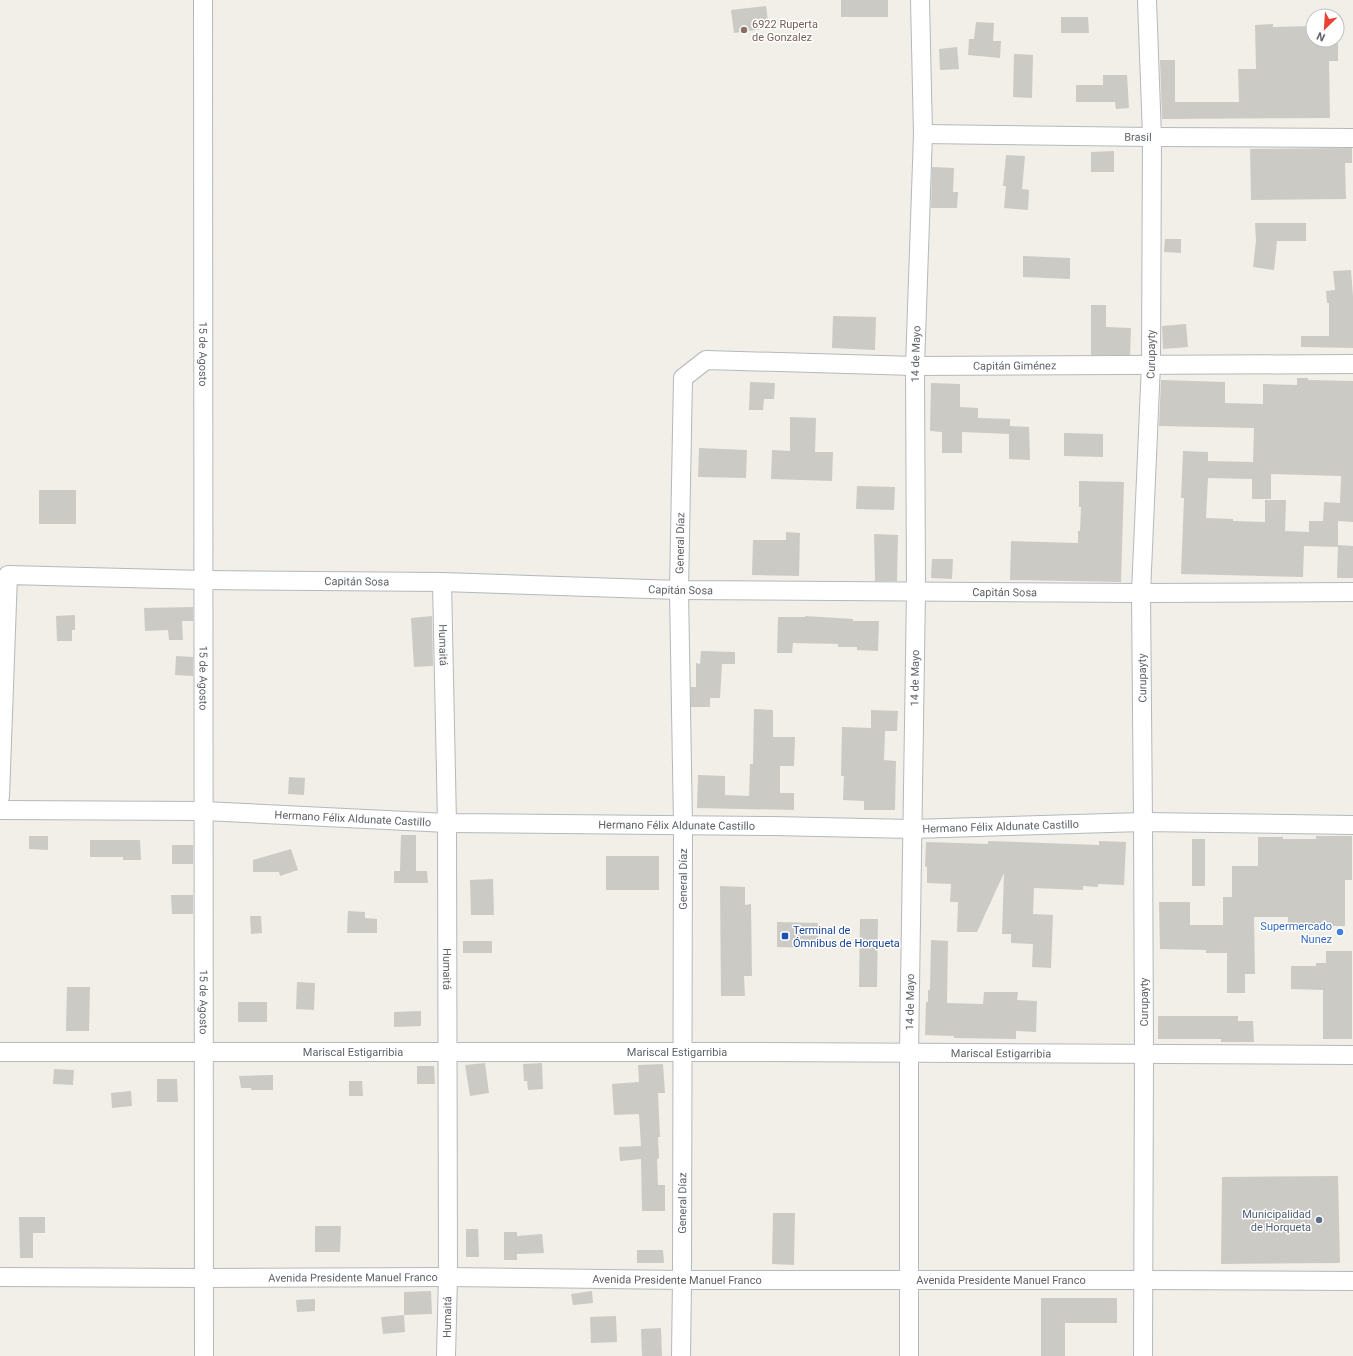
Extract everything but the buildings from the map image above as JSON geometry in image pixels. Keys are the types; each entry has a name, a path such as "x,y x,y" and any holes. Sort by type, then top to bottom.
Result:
{"street":[{"name":"15 de Agosto","path":"203,0 204,1356"},
{"name":"14 de Mayo","path":"909,1356 909,1052 916,591 915,366 923,134 920,0"},
{"name":"Curupayty","path":"1143,1356 1144,1053 1141,593 1151,364 1152,137 1147,0"},
{"name":"Brasil","path":"923,134 1353,138"},
{"name":"Capitán Giménez","path":"683,378 706,360 915,366 1353,364"},
{"name":"General Díaz","path":"681,1356 683,826 679,590 683,378"},
{"name":"Capitán Sosa","path":"0,797 8,575 204,580 442,582 679,590 1141,593 1353,592"},
{"name":"Humaitá","path":"442,582 448,823 448,1277 446,1356"},
{"name":"Hermano Félix Aldunate Castillo","path":"0,810 204,811 448,823 912,829 1143,822 1353,826"},
{"name":"Mariscal Estigarribia","path":"0,1052 909,1052 1353,1055"},
{"name":"Avenida Presidente Manuel Franco","path":"0,1277 448,1277 682,1280 1353,1281"}],"place":[{"name":"6922 Ruperta de Gonzalez","path":"744,30"},
{"name":"Supermercado Nunez","path":"1340,932"},
{"name":"Terminal de Ómnibus de Horqueta","path":"785,936"},
{"name":"Municipalidad de Horqueta","path":"1319,1220"}]}
